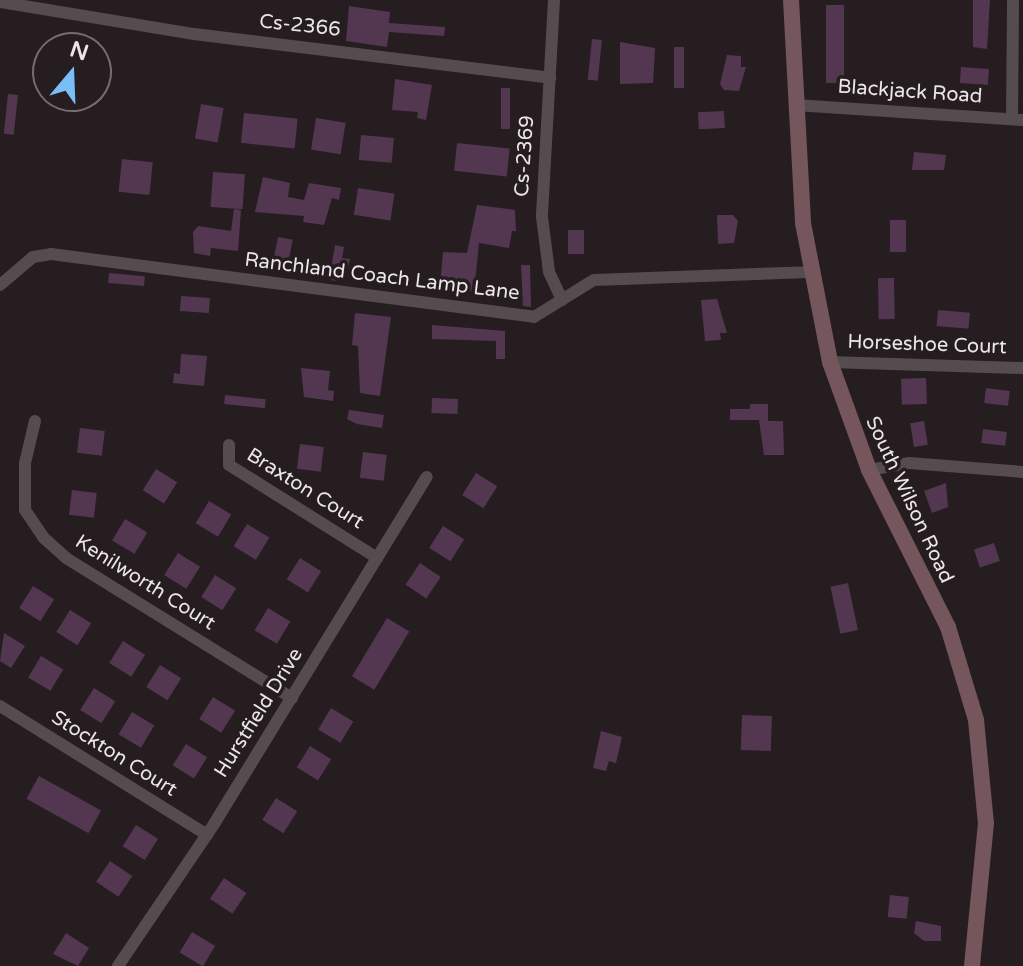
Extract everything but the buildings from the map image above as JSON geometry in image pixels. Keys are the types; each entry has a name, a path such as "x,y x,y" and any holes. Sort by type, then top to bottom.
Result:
{"main road":[{"name":"South Wilson Road","path":"791,0 795,105 809,272 830,362 869,470 948,627 976,720 986,823 972,966"}],"street":[{"path":"1013,0 1018,119"},
{"name":"Cs-2366","path":"0,2 194,34 550,78"},
{"name":"Cs-2369","path":"554,5 543,238 549,272 562,300"},
{"name":"Blackjack Road","path":"795,105 1018,119"},
{"name":"Ranchland Coach Lamp Lane","path":"0,285 33,257 51,254 534,317 594,280 809,272"},
{"name":"Horseshoe Court","path":"830,362 1023,368"},
{"name":"Kenilworth Court","path":"35,421 25,463 25,510 44,538 66,558 292,698"},
{"name":"Braxton Court","path":"229,445 229,465 377,558"},
{"path":"869,470 909,463 1023,472"},
{"name":"Hurstfield Drive","path":"118,966 207,835 427,477"},
{"name":"Stockton Court","path":"0,706 207,835"}]}
